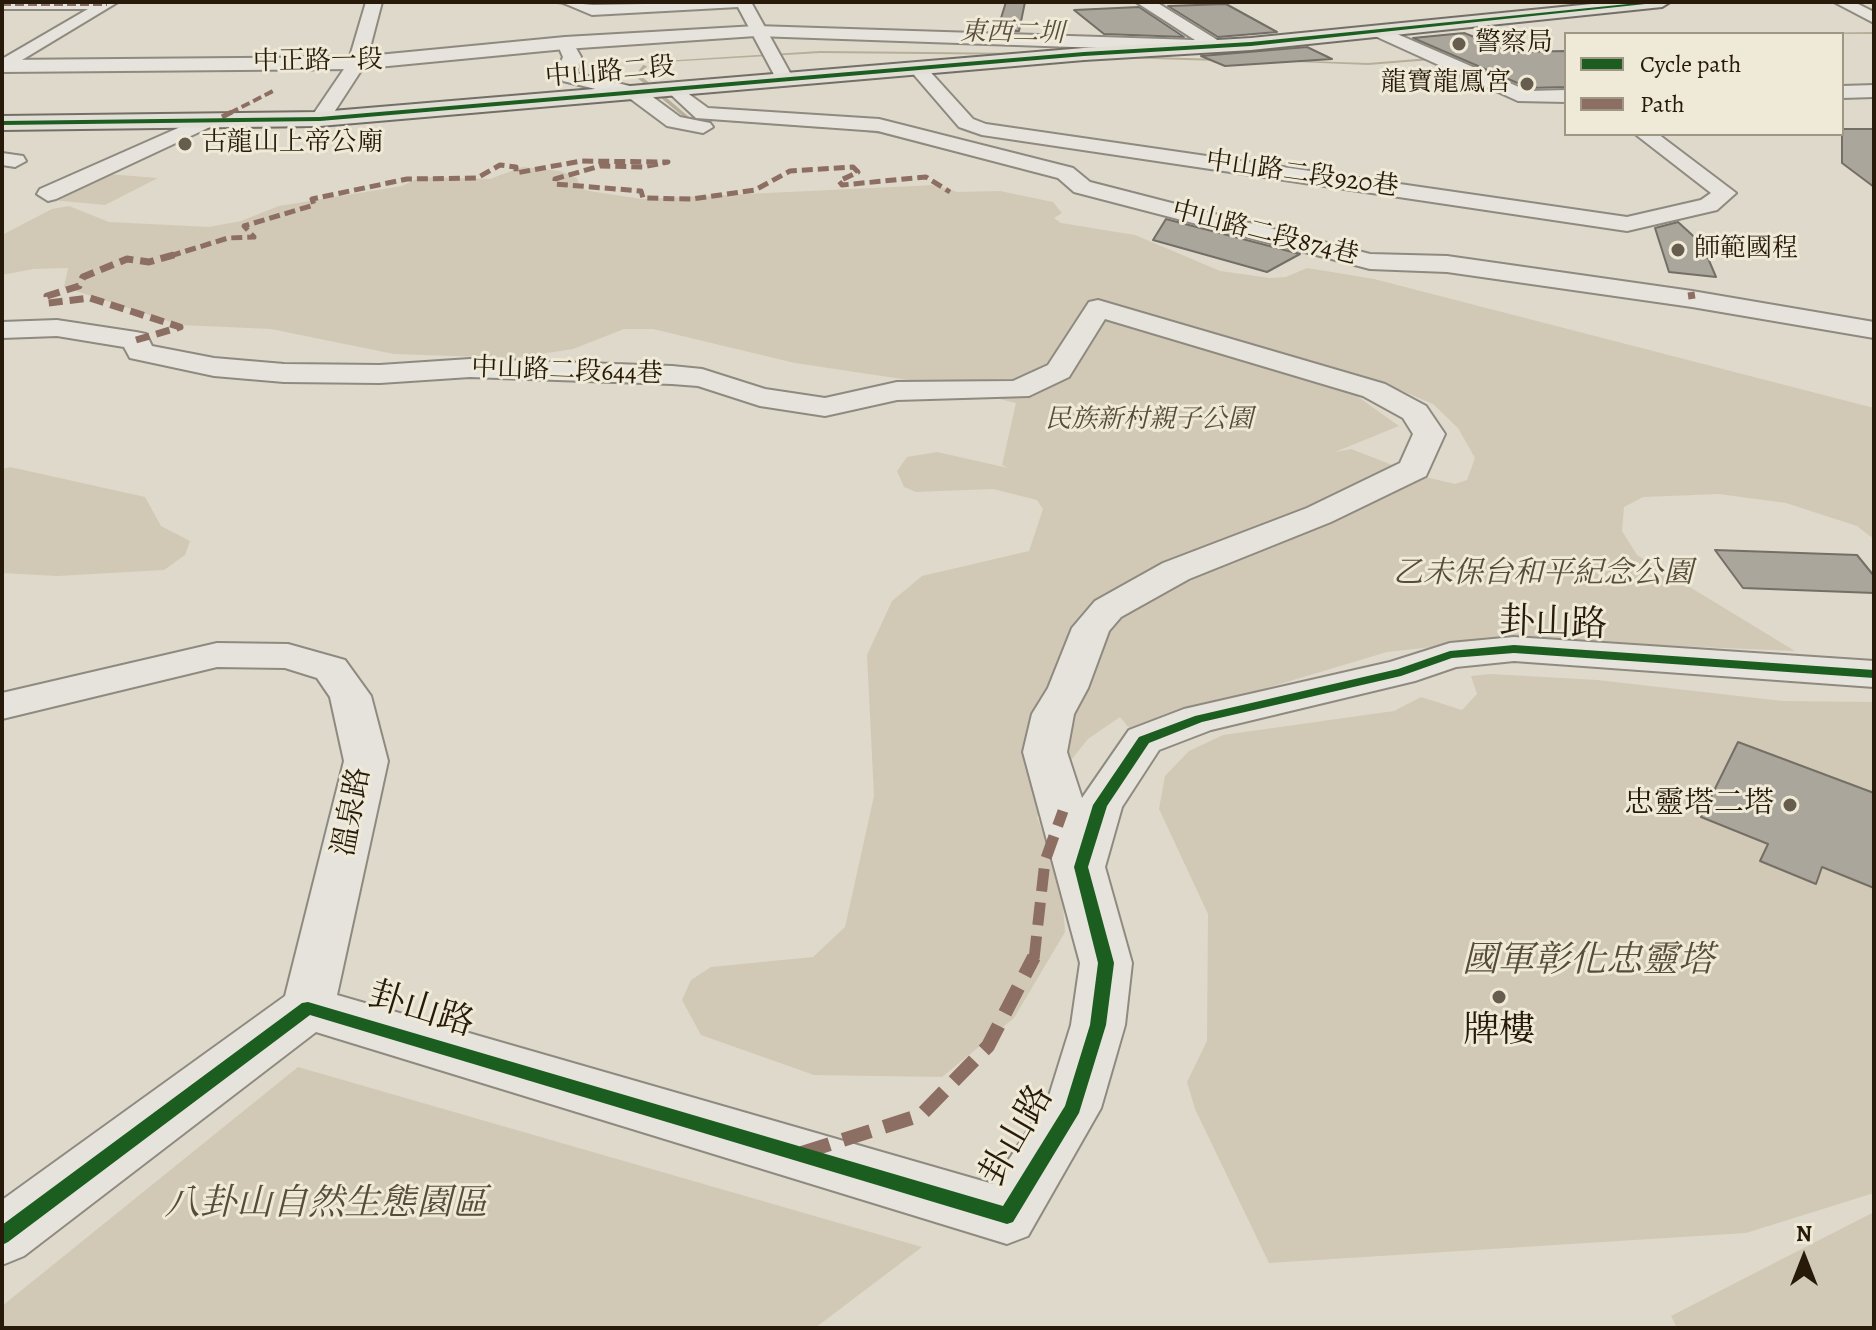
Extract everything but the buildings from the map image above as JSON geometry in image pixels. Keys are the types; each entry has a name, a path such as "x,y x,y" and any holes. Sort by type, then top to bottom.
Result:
{"main road":[{"name":"中山路二段","path":"2,123 203,123 320,119 1381,32 1662,2"}],"street":[{"path":"320,119 357,63 374,2"},
{"path":"569,2 592,10 742,2 785,80"},
{"path":"1123,2 1192,46"},
{"path":"1144,2 1220,46"},
{"path":"1842,2 1874,18"},
{"path":"2,4 108,3"},
{"path":"3,66 108,3"},
{"name":"中正路一段","path":"3,66 357,63 565,43 756,31 1192,46"},
{"path":"1381,32 1525,97 1564,96"},
{"path":"15,36 57,33"},
{"path":"565,43 572,57 566,71 569,77 655,92 695,109"},
{"name":"中山路二段920巷","path":"918,69 966,123 982,129 1627,224 1709,205 1725,193 1648,136"},
{"path":"1844,92 1874,91"},
{"path":"655,92 660,113 674,122 709,128 793,130"},
{"path":"660,113 695,109"},
{"name":"中山路二段874巷","path":"695,109 720,117 879,125 1386,264 1418,261 1692,299 1874,330"},
{"path":"48,194 203,123"},
{"name":"中山路二段644巷","path":"2,330 57,328 136,340 140,352 214,367 284,373 380,374 470,368 672,375 702,378 760,397 825,407 897,391 1018,390 1059,371 1098,308 1374,390 1415,412 1429,434 1414,469 1319,515 1176,571 1108,609 1091,628 1068,688 1053,714 1045,752 1081,867"},
{"name":"卦山路","path":"308,1008 1007,1216 1073,1108 1098,1025 1106,963 1081,867 1100,805 1144,740 1199,719 1401,672 1450,655 1514,649 1874,674"},
{"name":"溫泉路","path":"2,706 217,655 288,656 331,669 350,696 366,761 308,1008"},
{"path":"2,1236 308,1008"}],"green space":[{"path":"522,167 560,171 577,178 580,188 642,199 935,185 957,192 1000,191 1053,202 1062,213 1054,218 1061,223 1135,235 1220,271 1270,278 1286,277 1307,268 1374,279 1874,408 1874,539 1857,526 1786,503 1719,494 1643,497 1624,507 1622,531 1637,555 1795,651 1506,639 1387,652 1130,729 1120,717 1088,739 1059,775 1037,817 1061,879 1065,932 1014,1018 942,1077 814,1075 701,1035 682,1000 691,980 711,967 813,957 845,927 874,796 867,655 892,601 922,576 1029,551 1043,509 1037,500 993,489 916,492 904,487 897,471 907,457 937,452 1008,468 1002,465 1016,403 942,385 795,363 653,329 624,329 573,349 514,358 394,354 271,329 180,325 64,287 68,268 33,269 2,275 2,235 52,209 69,206 109,222 209,227 241,221 279,206 402,186 421,177 490,179","holes":["1107,305 1398,389 1433,404 1458,428 1475,458 1467,480 1455,484 1421,476 1351,449 1335,452 1399,426 1340,384"]},
{"path":"107,174 158,178 105,205 52,200"},
{"path":"10,467 145,497 161,526 190,541 185,555 164,570 57,576 2,573 2,469"},
{"name":"國軍彰化忠靈塔","path":"1491,674 1597,680 1783,701 1874,702 1874,1193 1746,1233 1269,1263 1195,1109 1187,1082 1207,1041 1208,914 1159,809 1165,776 1189,751 1223,735 1394,711 1421,697 1462,710 1477,694 1471,676"},
{"name":"八卦山自然生態園區","path":"298,1067 922,1247 815,1328 2,1328 2,1306"},
{"path":"1874,1212 1874,1328 1677,1328 1671,1316"}],"waterway":[{"name":"東西二圳","path":"550,2 588,10"},
{"name":"東西二圳","path":"1844,33 1874,33"},
{"name":"東西二圳","path":"649,62 820,52 1032,54"},
{"name":"東西二圳","path":"1275,61 1368,64 1467,56"},
{"name":"東西二圳","path":"1123,57 1219,60"},
{"path":"645,66 637,75 688,118 826,127"},
{"path":"854,129 881,132 994,161"},
{"path":"1076,177 1277,230"}],"marked path":[{"path":"2,4 107,4"},
{"path":"222,117 273,91"},
{"path":"136,340 180,327 90,298 48,303 47,296 79,286 83,277 127,259 149,262 228,238 254,237 244,226 314,205 312,199 407,179 477,178 500,165 516,167 516,173 581,161 668,162 643,167 600,166 555,179 555,184 641,191 643,198 692,199 755,190 769,184 775,176 790,171 853,167 858,172 839,181 842,185 926,177 950,192"},
{"path":"1691,292 1692,299"},
{"path":"802,1153 921,1115 988,1046 1034,960 1045,861 1063,811"}],"cycle path":[{"path":"2,123 320,119 1084,54 1251,44 1662,2"},
{"path":"2,1236 308,1008 1007,1216 1073,1108 1098,1025 1106,963 1081,867 1100,805 1144,740 1199,719 1401,672 1450,655 1514,649 1874,674"}],"place":[{"name":"警察局","path":"1459,44"},
{"name":"龍寶龍鳳宮","path":"1527,84"},
{"name":"古龍山上帝公廟","path":"185,144"},
{"name":"師範國程","path":"1678,250"},
{"name":"忠靈塔二塔","path":"1790,805"},
{"name":"牌樓","path":"1499,997"}],"park label":[{"name":"民族新村親子公園","path":"1149,421"},
{"name":"乙未保台和平紀念公園","path":"1543,575"}]}
